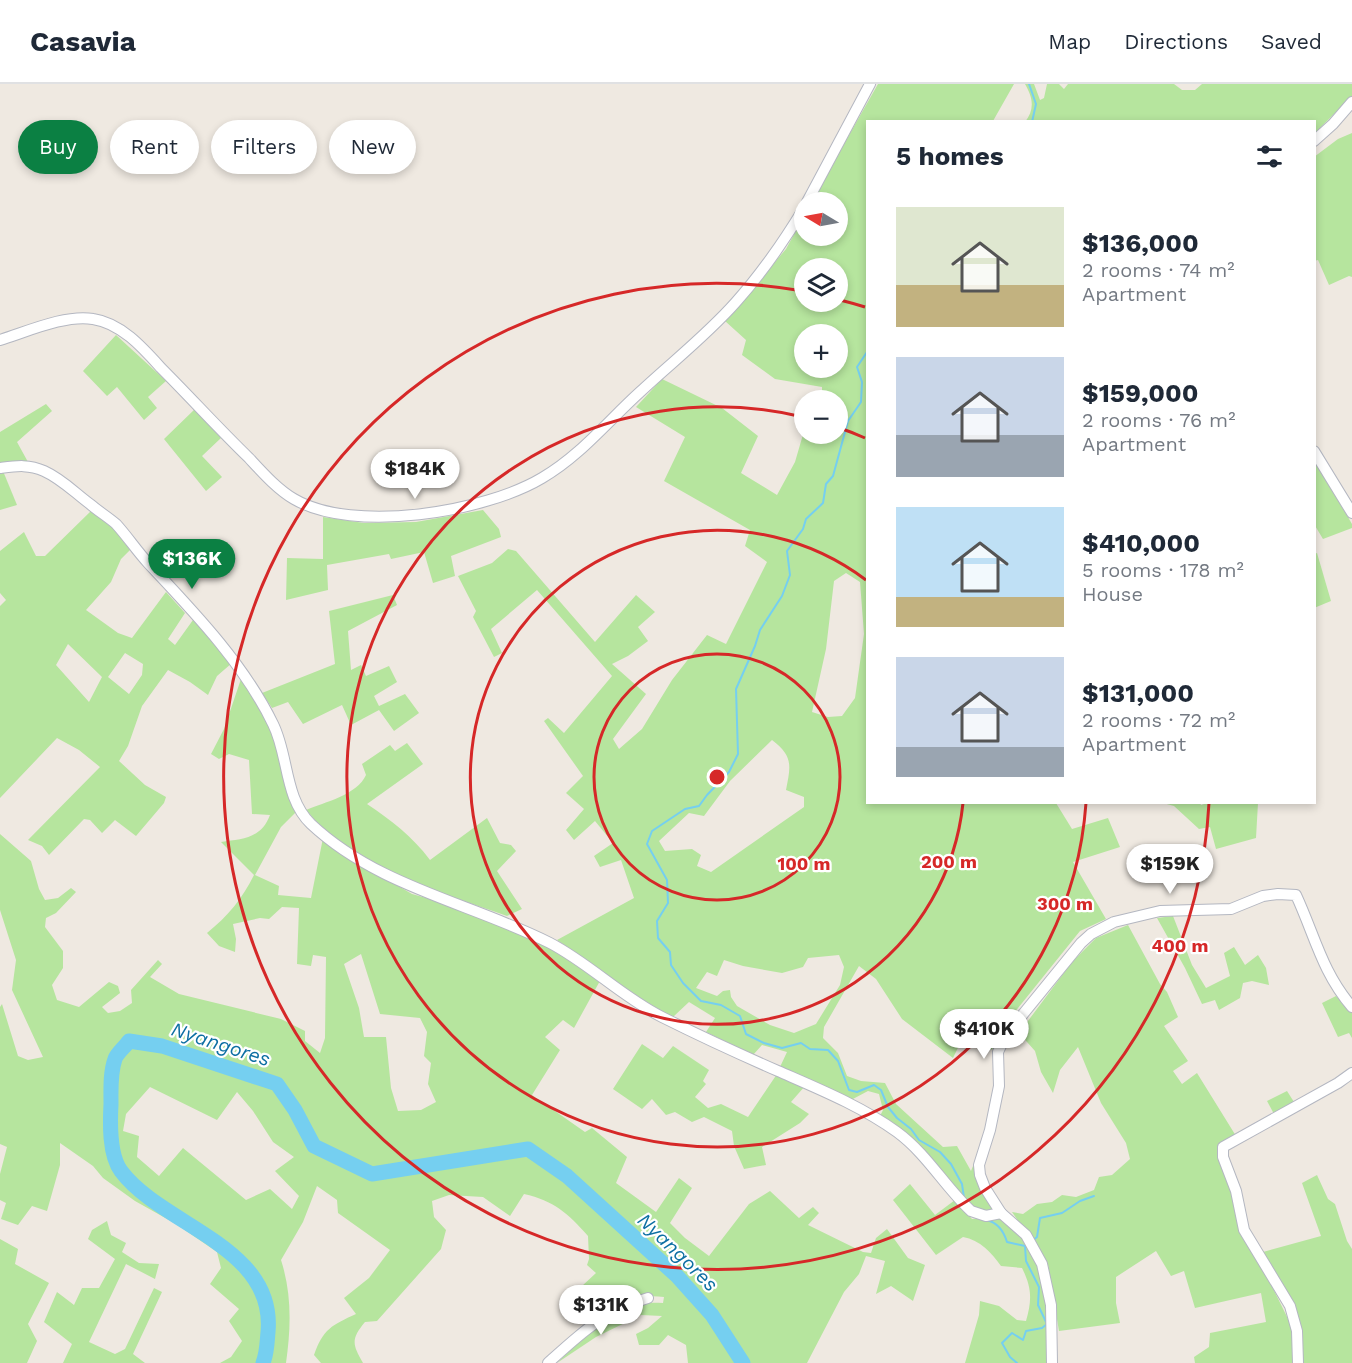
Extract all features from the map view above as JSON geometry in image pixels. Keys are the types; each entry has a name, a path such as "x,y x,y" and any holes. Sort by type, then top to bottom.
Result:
{"street":[{"path":"812,192 870,84"},
{"path":"1316,139 1352,102"},
{"path":"0,340 68,320 91,318 102,321 116,327 144,350 263,473 293,498 323,510 355,516 395,516 439,511 489,501 520,491 565,464 735,303 782,244 794,224"},
{"path":"1316,454 1352,513"},
{"path":"0,468 23,465 46,472 115,524 238,665 275,727 297,808 334,842 403,883 494,917 552,944 607,979 633,1000 661,1016 819,1088 873,1116 910,1143 971,1211 981,1216 1001,1213"},
{"path":"1052,1363 1051,1305 1042,1264 1026,1235 1001,1213 985,1188 979,1165 990,1130 999,1086 998,1052 1006,1035 1025,1009 1081,942 1090,934 1129,917 1160,911 1231,909 1263,896 1296,895 1325,968 1339,992 1352,1007"},
{"path":"1299,1363 1297,1331 1290,1306 1244,1230 1236,1191 1223,1157 1223,1147 1352,1073"},
{"path":"548,1363 609,1312 648,1298"}],"green space":[{"path":"878,84 1014,84 994,120 866,120 866,804 1057,804 1072,829 1108,818 1120,847 1073,862 1106,919 1080,931 998,1033 992,1050 968,1027 953,1058 902,1019 876,979 859,966 824,1027 823,1038 838,1053 847,1076 861,1081 885,1083 896,1104 943,1147 957,1146 971,1171 975,1161 978,1181 996,1211 987,1213 972,1208 880,1116 883,1110 879,1094 868,1091 851,1100 780,1067 787,1052 762,1045 753,1055 706,1032 715,1018 689,1002 673,1017 629,990 557,940 634,898 621,860 600,867 594,856 613,843 595,821 574,840 566,830 584,809 566,793 583,776 544,721 548,718 564,733 612,676 537,590 491,629 502,653 494,657 473,617 476,611 458,576 492,563 508,549 516,551 595,642 636,595 655,612 638,627 648,641 628,656 612,664 646,694 613,739 619,749 642,729 672,680 707,635 726,644 767,562 745,546 750,530 664,481 685,437 636,407 662,379 722,408 758,436 741,473 777,495 795,462 800,444 848,444 848,390 822,390 822,387 775,379 742,355 746,340 725,321 786,249 794,234 794,246 848,246 848,192 817,192","holes":["846,573 860,582 864,634 855,698 842,716 828,717 812,712 826,649 834,581","772,740 784,751 789,762 786,790 804,797 804,807 711,872 697,866 701,855 692,849 665,851 659,841 689,813 704,816 730,781","839,955 844,967 840,985 816,1024 794,1033 770,1025 737,1006 731,997 730,990 723,991 717,996 696,988 707,972 717,976 724,960 782,973 803,967 808,958"]},
{"path":"1025,84 1034,84 1040,100 1044,98 1047,84 1059,84 1064,89 1068,84 1174,84 1182,90 1195,90 1202,84 1352,84 1352,96 1316,132 1316,120 1026,120 1032,108 1030,94"},
{"path":"1352,133 1352,277 1349,276 1329,285 1318,260 1316,260 1316,156 1338,139"},
{"path":"116,335 166,381 148,397 157,408 144,420 117,387 107,396 83,371"},
{"path":"46,404 52,411 17,442 28,462 0,464 0,432"},
{"path":"195,409 221,438 202,456 222,477 206,491 164,439"},
{"path":"1316,462 1352,524 1352,528 1323,539 1316,527"},
{"path":"3,471 17,505 0,510 0,472"},
{"path":"483,510 499,529 501,537 451,556 455,576 433,583 424,552 391,559 389,554 327,565 328,590 286,600 287,558 323,559 323,517 364,523 416,522"},
{"path":"91,511 114,529 130,550 121,559 111,582 86,610 118,633 132,638 166,592 185,613 168,639 175,645 193,620 232,663 217,676 208,695 168,670 142,706 128,746 119,761 145,785 166,797 164,803 136,836 115,820 102,833 90,820 84,819 49,855 42,846 28,840 100,767 79,750 57,738 0,798 0,606 6,600 0,593 0,551 24,532 36,556 45,556","holes":["68,644 102,677 89,702 56,665","125,653 143,664 142,675 129,694 108,677"]},
{"path":"1316,553 1331,601 1316,607"},
{"path":"393,595 397,605 348,631 351,670 361,665 366,676 389,666 397,682 374,696 379,706 405,694 419,713 394,731 379,710 351,725 342,705 303,724 288,702 272,708 262,693 335,664 329,611"},
{"path":"241,679 267,719 279,749 296,812 281,827 255,875 279,886 278,895 311,898 323,838 350,858 412,894 455,906 542,944 601,979 574,1028 563,1020 545,1037 560,1050 532,1095 585,1132 592,1128 627,1157 616,1183 656,1212 679,1178 692,1188 670,1223 709,1256 749,1204 770,1191 799,1218 813,1207 819,1213 808,1225 863,1252 871,1253 876,1238 887,1229 908,1258 925,1265 913,1301 891,1286 876,1294 885,1261 866,1256 859,1274 844,1292 807,1363 688,1363 686,1345 668,1335 659,1345 639,1345 636,1334 648,1328 662,1316 641,1315 596,1337 557,1363 585,1337 616,1315 642,1304 663,1303 664,1297 639,1297 600,1310 582,1286 596,1273 587,1265 588,1236 560,1209 544,1200 524,1194 510,1216 483,1197 449,1195 432,1201 434,1217 446,1230 441,1249 377,1321 365,1322 357,1333 355,1346 363,1363 321,1363 314,1355 321,1339 329,1329 356,1314 344,1298 369,1278 390,1250 338,1213 337,1200 317,1186 303,1222 281,1260 290,1311 286,1363 220,1363 231,1357 242,1341 229,1321 239,1309 210,1284 221,1268 217,1252 176,1224 135,1201 103,1178 93,1166 60,1143 60,1165 47,1211 32,1206 18,1225 1,1219 6,1203 0,1200 0,1174 7,1147 0,1144 0,1007 2,1004 18,1056 28,1060 43,1057 12,990 16,960 0,910 0,834 31,861 39,889 45,900 58,898 71,888 76,892 56,913 46,918 45,927 63,951 63,968 52,985 57,1000 79,1007 109,982 118,986 120,993 102,1007 108,1013 120,1011 132,1003 131,990 158,960 162,964 150,977 179,994 281,1019 305,1031 305,1041 320,1053 325,1038 326,957 313,955 311,966 297,964 299,908 282,907 269,919 260,918 233,924 236,939 235,952 219,946 207,933 234,907 254,875 221,842 256,833 262,829 270,815 252,814 249,760 229,754 219,759 211,754 224,729","holes":["361,954 380,1014 420,1018 427,1032 424,1056 431,1063 428,1084 436,1102 421,1110 398,1111 391,1088 386,1037 364,1037 359,1008 344,964","150,1087 217,1120 237,1092 253,1111 273,1142 294,1157 275,1171 299,1196 292,1209 270,1189 246,1200 183,1148 159,1176 137,1157 139,1136 123,1131 126,1114"]},
{"path":"407,743 423,764 367,804 401,829 430,860 487,818 500,843 511,845 516,851 497,871 522,909 507,916 399,876 349,848 326,831 306,810 331,801 356,788 366,775 362,764 390,745 395,751"},
{"path":"1167,804 1258,804 1256,838 1216,849 1210,827 1199,829 1174,806"},
{"path":"1173,916 1192,965 1206,988 1230,976 1224,953 1234,947 1245,965 1258,955 1266,968 1269,985 1252,981 1243,983 1240,998 1219,1010 1215,1000 1202,1004 1157,918"},
{"path":"1128,925 1160,984 1167,992 1178,1017 1164,1026 1188,1061 1173,1071 1182,1084 1197,1073 1236,1136 1218,1147 1217,1154 1233,1196 1239,1231 1264,1270 1291,1325 1294,1363 1195,1363 1194,1357 1209,1347 1210,1333 1266,1322 1261,1293 1195,1308 1184,1271 1171,1276 1156,1251 1116,1277 1116,1303 1120,1323 1059,1331 1048,1265 1012,1212 1023,1214 1037,1204 1052,1202 1062,1195 1076,1197 1094,1190 1099,1177 1112,1175 1130,1159 1126,1143 1101,1103 1078,1047 1060,1070 1053,1093 1041,1072 1035,1051 1019,1033 1072,962 1096,938"},
{"path":"1336,996 1352,1013 1352,1038 1349,1033 1338,1037 1322,1003"},
{"path":"642,1044 663,1058 673,1046 709,1070 703,1081 706,1084 695,1097 708,1108 721,1104 748,1117 777,1074 805,1086 791,1102 809,1114 800,1123 762,1147 766,1165 744,1169 734,1146 732,1131 704,1117 692,1122 675,1112 666,1115 652,1099 642,1109 613,1089"},
{"path":"1287,1091 1294,1102 1274,1114 1267,1101"},
{"path":"1317,1175 1328,1199 1335,1204 1347,1241 1352,1249 1352,1363 1302,1363 1301,1330 1291,1298 1263,1252 1321,1236 1302,1183"},
{"path":"910,1184 935,1215 955,1200 972,1219 1000,1217 1025,1239 1034,1252 1044,1282 1047,1298 1049,1363 965,1363 979,1315 980,1301 999,1306 1017,1320 1026,1321 1030,1300 1028,1282 1022,1268 1001,1266 985,1248 963,1237 936,1255 893,1200"},
{"path":"107,1221 111,1235 126,1243 122,1252 139,1263 159,1264 155,1279 126,1264 89,1342 115,1354 125,1349 154,1288 162,1292 133,1354 145,1363 63,1363 72,1344 44,1322 57,1292 74,1305 82,1288 99,1288 115,1259 88,1239 92,1230"},
{"path":"0,1239 18,1249 15,1264 49,1283 28,1324 37,1341 27,1363 0,1363"}],"waterway":[{"path":"1029,84 1036,104 1032,120"},
{"path":"866,354 857,367 862,382 861,402 848,421 833,476 826,484 823,503 806,519 803,529 787,551 790,575 782,596 760,630 736,689 738,754 729,772 699,806 685,809 652,831 647,844 667,880 668,903 657,921 658,938 670,952 671,965 683,983 701,1001 721,1005 740,1016 746,1034 764,1043 782,1048 801,1043 810,1049 828,1050 838,1061 849,1090 857,1092 874,1085 881,1090 888,1107 897,1118 911,1129 919,1140 940,1152 951,1164 962,1184 964,1198"},
{"name":"Nyangores","path":"263,1363 268,1332 266,1303 254,1278 236,1258 213,1240 139,1190 117,1164 111,1139 110,1120 113,1064 129,1041 162,1046 277,1084 295,1110 314,1146 372,1174 528,1149 567,1176 677,1276 712,1315 743,1363"},
{"path":"1032,1241 1037,1237 1040,1218 1062,1213 1080,1201 1094,1196"},
{"path":"987,1220 1000,1228 1007,1242 1025,1246 1026,1261 1039,1287 1038,1305 1047,1324 1042,1328 1026,1331 1023,1340 1012,1333 1002,1343 1010,1357 1017,1363"}]}
